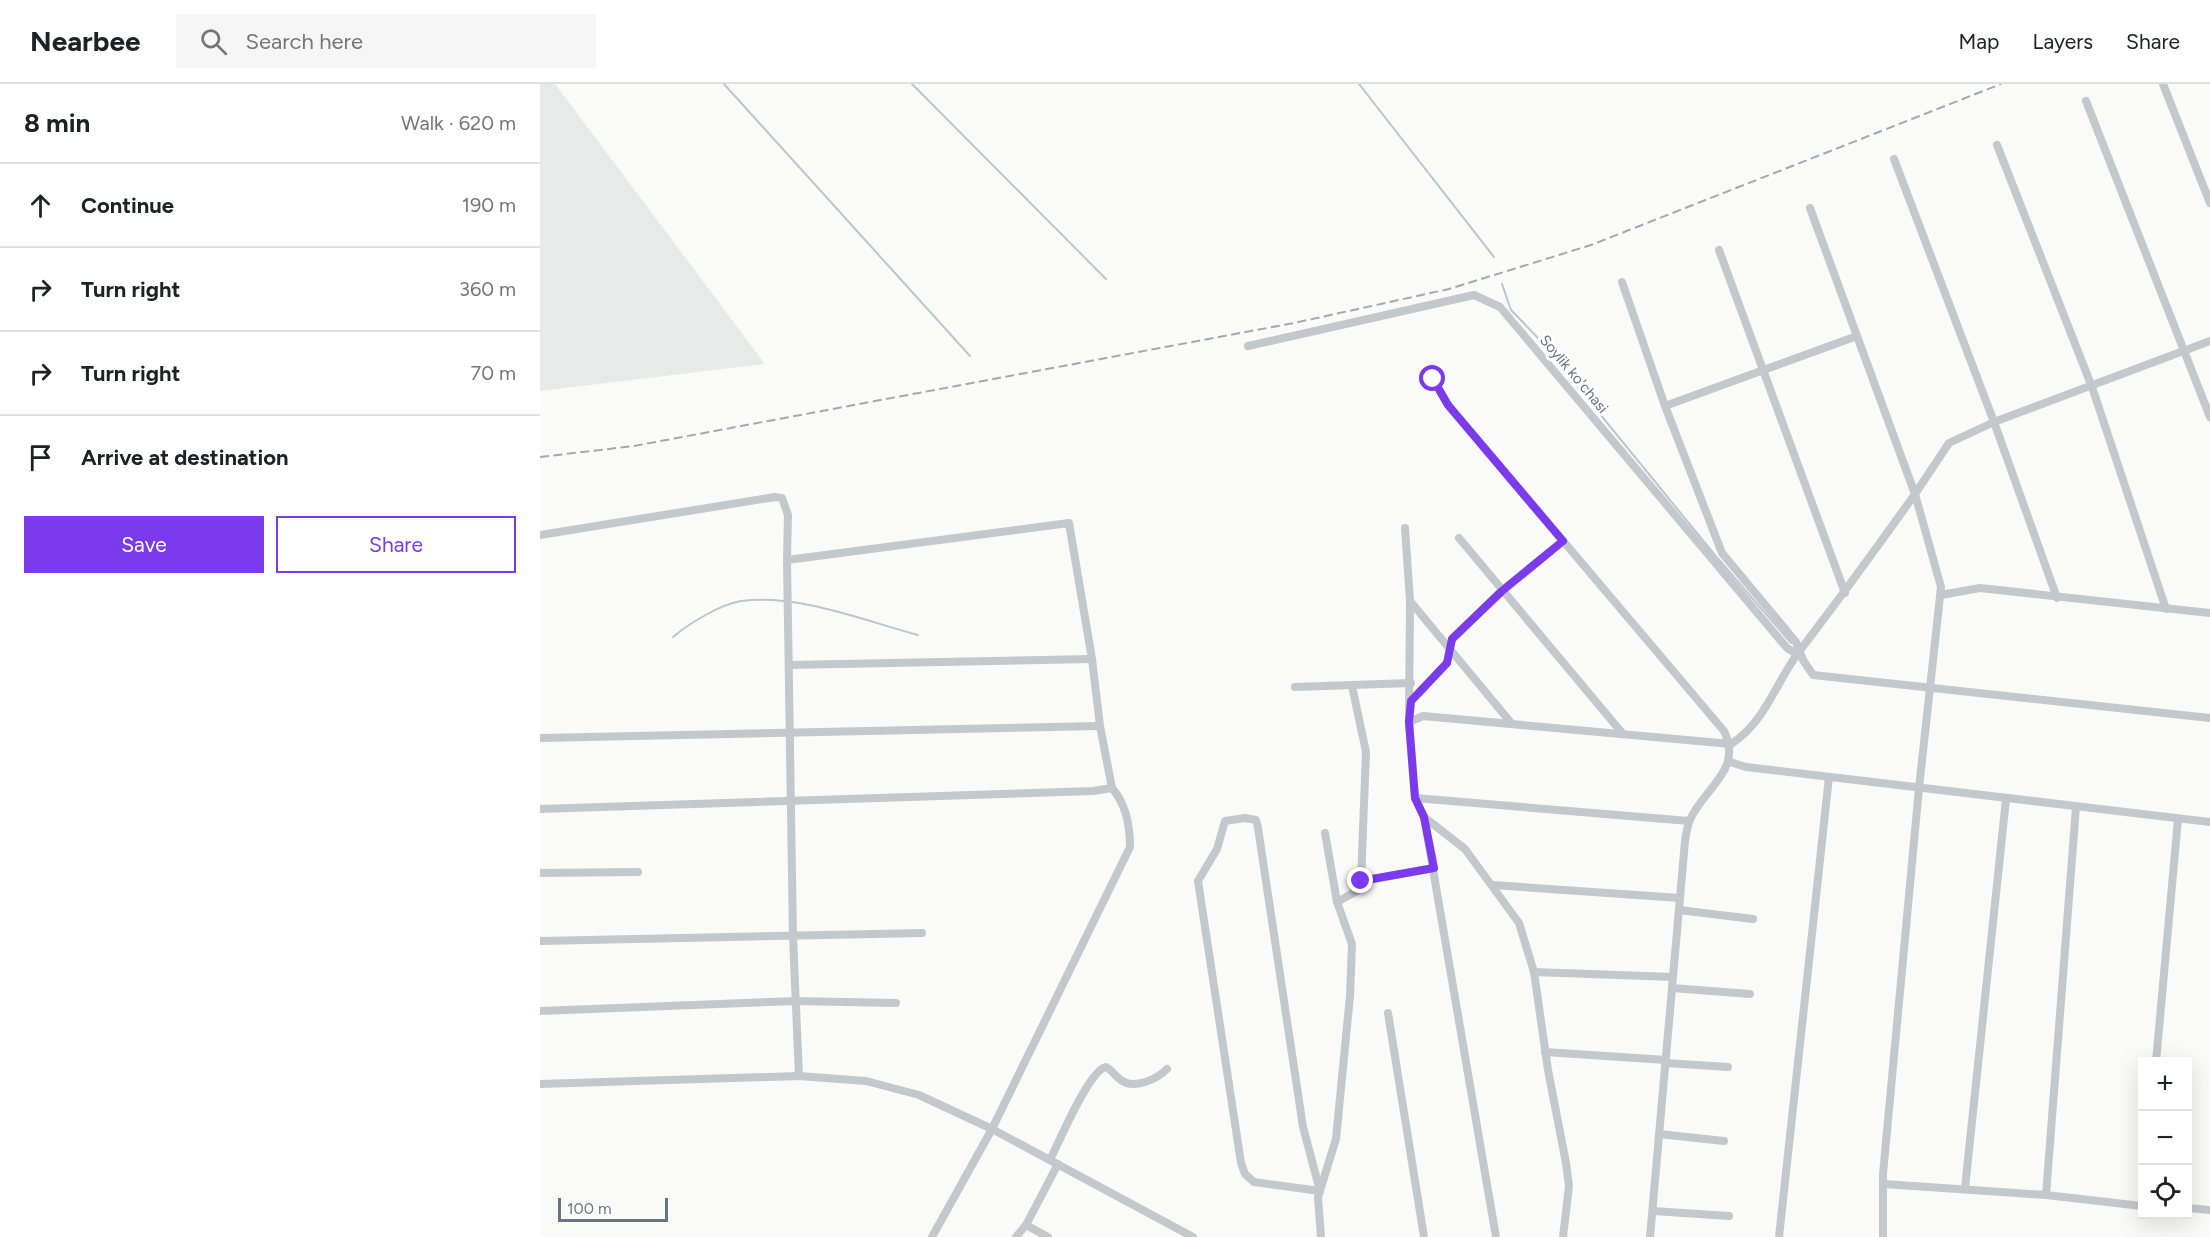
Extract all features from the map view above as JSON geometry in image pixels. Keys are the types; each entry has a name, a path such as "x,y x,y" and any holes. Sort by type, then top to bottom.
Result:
{"street":[{"path":"2163,84 2210,203"},
{"path":"2086,101 2210,417"},
{"path":"1997,145 2092,387 2166,609"},
{"path":"1894,159 1994,422 2057,598"},
{"path":"1810,208 1915,494 1941,587 1919,788 1884,1184 1883,1237"},
{"path":"1719,250 1845,593"},
{"path":"1622,282 1665,406 1722,553 1796,642 1798,652 1814,675 2210,718"},
{"name":"Soylik ko'chasi","path":"1248,346 1474,295 1500,307 1787,648 1798,652"},
{"path":"1665,406 1857,336"},
{"path":"1409,722 1423,716 1731,744 1744,736 1757,722 1798,652 1845,593 1949,443 1994,422 2210,341"},
{"path":"1433,379 1448,405 1724,731 1731,744 1730,762 1689,821 1684,841 1650,1237"},
{"path":"540,535 775,497 782,498 788,515 793,937 799,1076"},
{"path":"787,560 1069,523 1092,659 1100,726 1112,788 1121,798 1127,819 1130,847 992,1129 932,1237"},
{"path":"1405,528 1410,601 1411,701 1409,722 1415,798 1424,817 1434,868 1496,1237"},
{"path":"1459,538 1623,734"},
{"path":"1411,701 1447,663 1452,639 1502,591 1563,541"},
{"path":"1714,559 1722,553"},
{"path":"1941,595 1980,588 2210,613"},
{"path":"1410,601 1512,724"},
{"path":"789,665 1092,659"},
{"path":"1294,687 1411,683"},
{"path":"1337,902 1357,891 1361,881 1366,752 1352,686"},
{"path":"540,738 1100,726"},
{"path":"1730,762 1746,768 2210,822"},
{"path":"1779,1237 1829,777"},
{"path":"540,808 1093,791 1112,788"},
{"path":"1415,798 1689,821"},
{"path":"1965,1188 2006,799"},
{"path":"2046,1195 2076,807"},
{"path":"1424,817 1465,849 1519,923 1534,972 1545,1052 1560,1125 1569,1186 1563,1237"},
{"path":"1320,1191 1254,1182 1245,1174 1241,1163 1221,1049 1198,880 1217,849 1221,827 1225,822 1234,819 1256,820 1258,828 1303,1126 1320,1191 1321,1237"},
{"path":"2156,1057 2178,819"},
{"path":"1320,1191 1336,1139 1350,996 1352,944 1337,902 1325,833"},
{"path":"1361,881 1434,868"},
{"path":"540,873 638,872"},
{"path":"1493,885 1680,897"},
{"path":"1679,910 1753,919"},
{"path":"540,941 922,933"},
{"path":"1534,972 1673,977"},
{"path":"1672,988 1750,994"},
{"path":"540,1011 796,1001 896,1003"},
{"path":"1388,1013 1424,1237"},
{"path":"1545,1052 1728,1067"},
{"path":"1016,1237 1026,1225 1083,1096 1100,1069 1106,1067 1121,1081 1129,1083 1149,1081 1167,1069"},
{"path":"540,1084 799,1076 866,1082 919,1095 992,1129 1193,1237"},
{"path":"1659,1134 1724,1140"},
{"path":"1884,1184 1965,1188 2138,1206"},
{"path":"2192,1208 2210,1210"},
{"path":"1653,1210 1729,1216"},
{"path":"1026,1225 1048,1237"}],"shaded area":[{"path":"540,84 555,84 765,364 540,391"}],"waterway":[{"path":"724,84 970,356"},
{"path":"912,84 1106,279"},
{"path":"1359,84 1494,257"},
{"path":"1502,284 1511,310 1538,338 1714,554 1791,643"},
{"path":"673,637 687,626 724,606 741,601 763,600 786,601 831,610 918,635"}],"railway":[{"path":"540,457 634,446 1294,323 1449,289 1591,245 2001,84"}],"route":[{"path":"1361,881 1434,868 1424,817 1415,798 1409,722 1411,701 1447,663 1452,639 1502,591 1563,541 1448,405 1433,379"}]}
